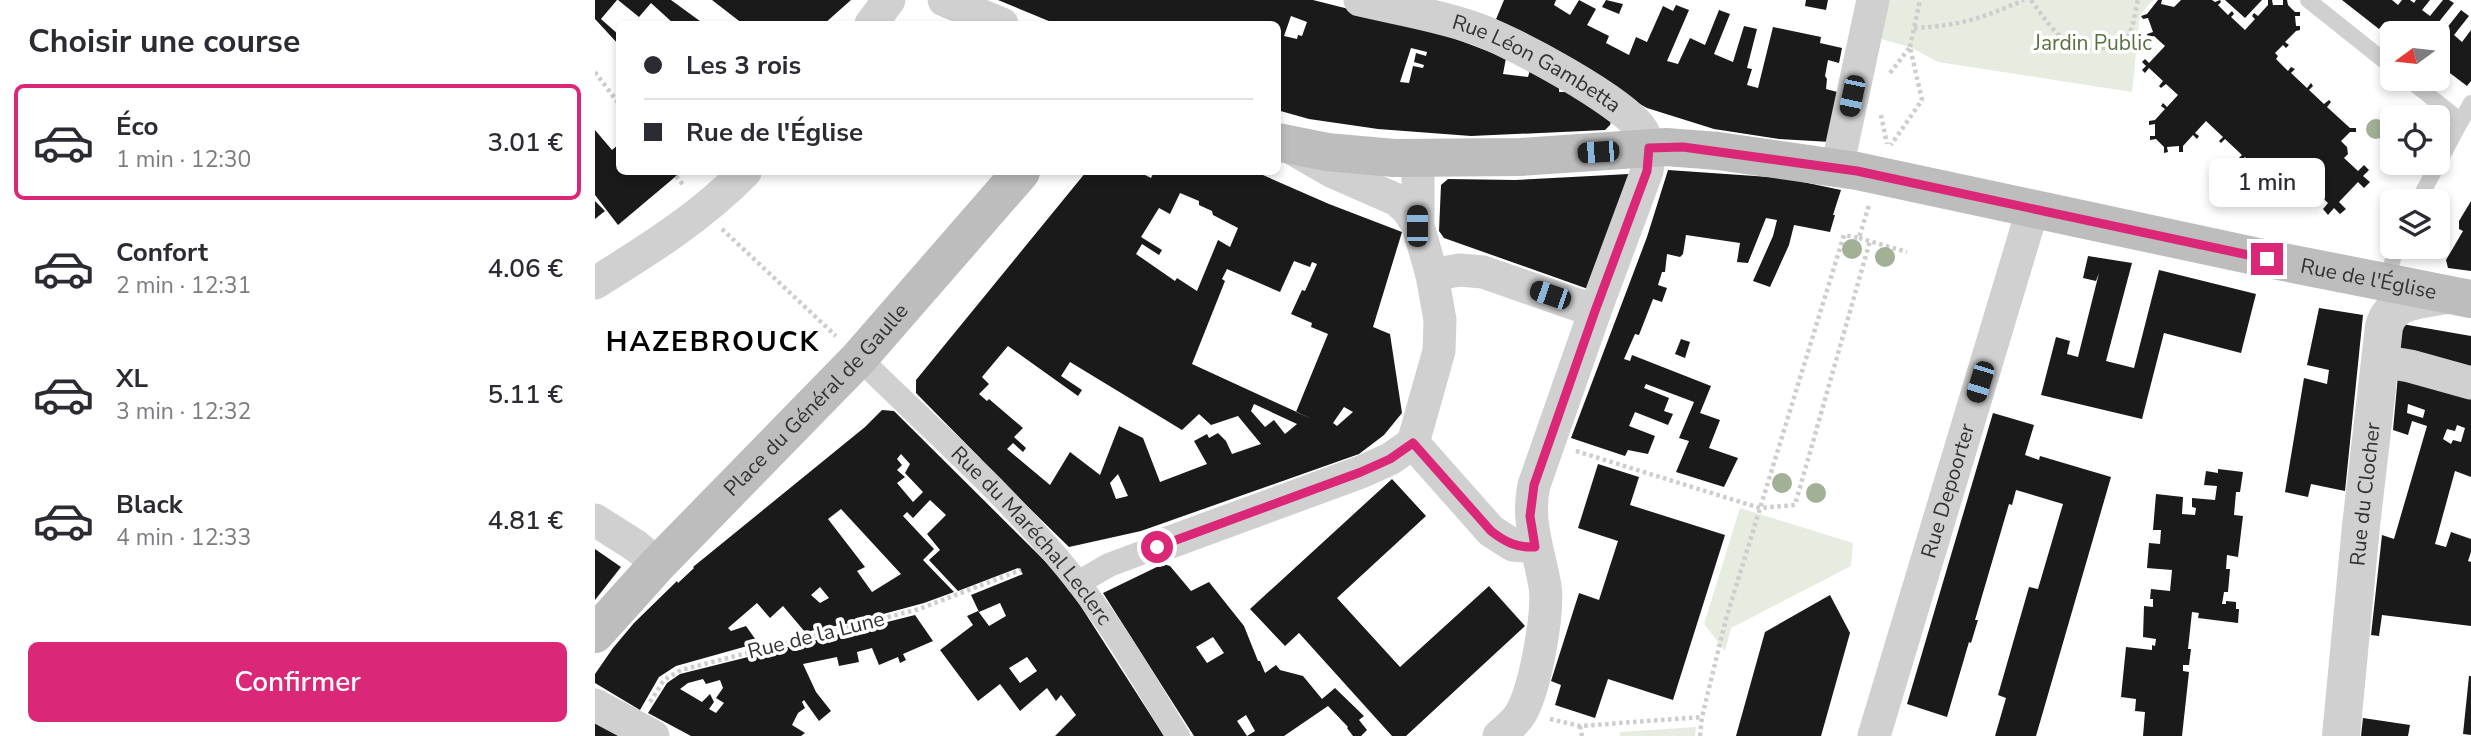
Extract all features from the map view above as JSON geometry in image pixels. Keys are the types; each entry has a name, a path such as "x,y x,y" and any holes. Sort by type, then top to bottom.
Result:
{"main road":[{"name":"Rue de l'Église","path":"1281,143 1345,154 1418,158 1534,156 1683,147 1877,175 2459,297"},
{"name":"Place du Général de Gaulle","path":"595,634 658,564 859,358 1018,175"}],"street":[{"path":"873,21 889,0"},
{"path":"944,0 995,21"},
{"name":"Rue Léon Gambetta","path":"1360,0 1456,22 1492,34 1620,108 1638,125 1649,148"},
{"path":"1837,168 1873,0"},
{"name":"Rue de l'Église","path":"1281,143 1333,172 1397,200 1408,210 1417,226 1432,275 1440,320 1439,351 1413,443"},
{"path":"1510,724 1531,683 1546,612 1545,585 1530,516 1531,500 1548,442 1647,171 1649,148"},
{"name":"Rue de l'Église","path":"1417,226 1418,158"},
{"path":"595,283 651,248 702,210 742,175"},
{"name":"Rue Depoorter","path":"1874,736 2033,208"},
{"path":"1432,275 1459,270 1483,272 1595,311"},
{"name":"Rue du Clocher","path":"2341,736 2384,327 2392,310 2403,304 2459,297"},
{"name":"Rue du Maréchal Leclerc","path":"859,358 1016,512 1079,583 1178,736"},
{"path":"2380,361 2418,368 2471,383"},
{"path":"1079,583 1109,565 1361,472 1390,459 1413,443 1491,531 1513,545 1535,547"},
{"path":"595,520 636,545 658,564"},
{"path":"595,705 644,732"}],"lane":[{"path":"2308,0 2380,57"},
{"path":"2423,91 2461,121"},
{"path":"2424,189 2471,103"},
{"path":"2387,283 2393,259"}],"path":[{"path":"1878,103 1888,148 1923,100 1910,47 1920,0"},
{"path":"1914,28 1948,27 1988,16 2024,0"},
{"path":"2031,0 2068,44 2091,49 2115,46 2129,36 2138,0"},
{"path":"1884,80 1910,47"},
{"path":"595,72 616,100"},
{"path":"1859,238 1877,175"},
{"path":"702,210 859,358"},
{"path":"1700,736 1727,619 1844,235 1907,252"},
{"path":"1548,442 1760,508 1795,505 1870,241"},
{"name":"Rue de la Lune","path":"644,732 660,684 681,670 919,609 1021,570"},
{"path":"1510,724 1580,726 1702,718"},
{"path":"1580,726 1582,736"}],"green space":[{"name":"Jardin Public","path":"1881,0 2153,0 2140,15 2132,92 1938,62 1910,47 1874,37"},
{"path":"1740,508 1853,543 1851,566 1731,628 1725,651 1704,624"},
{"path":"1696,727 1695,736 1620,736 1620,732"}],"building":[{"path":"595,0 617,0 601,19 616,32 616,42 595,19"},
{"path":"618,0 671,0 700,21 671,21 651,3 639,17"},
{"path":"712,0 851,0 827,21 739,21"},
{"path":"998,0 1313,0 1432,30 1506,58 1503,74 1528,77 1530,70 1559,86 1559,92 1569,92 1612,118 1605,130 1471,136 1378,129 1309,119 1281,111 1281,21 1049,21","holes":["1291,16 1307,22 1302,36 1298,35 1297,39 1284,36","1411,48 1427,52 1426,56 1416,53 1414,62 1424,65 1423,68 1413,66 1409,83 1400,82"]},
{"path":"1504,0 1556,0 1554,5 1570,15 1579,0 1596,9 1587,25 1609,36 1606,43 1629,55 1636,37 1647,42 1663,6 1673,11 1676,5 1689,10 1667,61 1678,64 1690,38 1705,45 1719,10 1730,14 1714,54 1733,62 1744,26 1757,29 1747,68 1752,69 1747,85 1758,88 1773,27 1821,37 1820,43 1842,48 1839,63 1828,60 1825,76 1826,89 1841,93 1831,142 1779,139 1714,129 1647,108 1494,24"},
{"path":"1606,0 1623,4 1619,14 1602,7"},
{"path":"1806,0 1828,0 1826,10 1805,6"},
{"path":"2158,0 2162,0 2161,4 2174,7 2181,0 2220,0 2218,5 2228,15 2232,11 2234,14 2231,17 2245,30 2255,19 2252,16 2254,13 2258,16 2268,5 2268,0 2272,0 2273,5 2283,5 2283,0 2287,0 2295,12 2300,12 2300,16 2295,16 2296,26 2300,26 2300,30 2285,42 2289,45 2286,48 2283,45 2275,53 2278,56 2276,59 2288,71 2291,67 2295,69 2291,73 2307,88 2311,83 2313,86 2309,90 2324,104 2329,100 2331,102 2327,107 2350,128 2356,128 2356,132 2350,132 2341,141 2347,147 2348,154 2344,158 2358,171 2364,165 2369,170 2363,176 2370,182 2364,188 2358,182 2339,202 2346,209 2340,214 2334,208 2328,215 2323,209 2328,203 2307,183 2292,197 2292,203 2287,203 2287,197 2264,176 2260,180 2257,177 2261,173 2245,157 2241,161 2238,159 2242,155 2225,139 2221,143 2219,141 2223,137 2206,121 2195,133 2199,136 2197,139 2193,135 2183,146 2183,152 2179,152 2179,146 2167,147 2168,152 2164,153 2164,147 2156,139 2150,140 2150,136 2155,136 2155,124 2149,125 2149,121 2155,120 2165,109 2161,106 2163,103 2167,107 2178,95 2166,84 2161,88 2159,86 2163,81 2149,68 2145,73 2142,70 2146,66 2142,62 2145,59 2149,63 2165,46 2154,36 2148,38 2147,34 2153,32 2148,18 2143,19 2141,16 2147,14"},
{"path":"2225,0 2262,0 2245,18"},
{"path":"2342,0 2392,0 2398,5 2402,0 2414,3 2416,0 2430,0 2422,10 2430,16 2443,0 2454,3 2440,21 2380,21 2379,29"},
{"path":"2461,10 2469,16 2454,35 2462,42 2471,30 2471,81 2467,86 2450,73 2450,24"},
{"path":"595,130 612,150 616,147 616,175 677,175 618,225 595,195"},
{"path":"1668,170 1784,178 1841,190 1830,232 1794,225 1789,245 1770,287 1753,281 1773,236 1777,220 1766,218 1748,263 1737,262 1740,243 1686,235 1683,254 1680,257 1667,254 1665,272 1662,272 1658,285 1667,288 1662,302 1653,299 1639,335 1635,334 1624,359 1630,361 1632,355 1711,386 1700,413 1720,420 1709,448 1738,458 1724,487 1676,472 1689,441 1679,438 1694,402 1646,384 1644,388 1669,398 1664,411 1673,414 1668,425 1635,412 1629,426 1655,436 1648,454 1628,450 1625,456 1571,438 1647,237"},
{"path":"1629,174 1588,289 1444,238 1439,231 1441,185 1448,179 1515,180"},
{"path":"1084,175 1145,175 1151,178 1152,175 1263,175 1402,232 1373,327 1390,334 1402,413 1384,435 1359,454 1141,531 1069,547 1022,501 977,463 981,459 916,393 916,380","holes":["1180,193 1199,201 1199,205 1212,211 1213,215 1238,228 1230,247 1218,240 1197,291 1177,278 1175,281 1136,254 1142,244 1159,255 1162,250 1141,237 1159,208 1170,214","1294,261 1310,267 1312,262 1317,264 1291,314 1328,334 1296,412 1192,364 1225,281 1222,279 1227,269 1280,292","1008,346 1078,396 1082,390 1061,376 1070,362 1182,430 1199,414 1211,425 1238,416 1261,444 1232,454 1226,441 1218,433 1209,438 1207,434 1194,441 1207,464 1160,482 1143,438 1119,426 1100,475 1070,452 1050,485 1007,449 1013,443 1023,452 1026,448 1014,437 1023,428 989,399 987,401 979,394 989,384 982,377","1254,404 1297,424 1285,434 1274,420 1265,427 1251,411","1344,407 1353,412 1337,426 1333,423","1118,474 1128,496 1116,499 1110,483"]},
{"path":"595,201 605,211 595,219"},
{"path":"2471,201 2471,271 2448,268 2446,260 2450,259 2450,253 2463,231 2459,229 2459,221"},
{"path":"2088,256 2132,263 2106,361 2134,368 2159,270 2256,294 2241,353 2164,333 2142,419 2041,395 2056,337 2070,341 2067,354 2078,357 2099,273 2096,281 2083,278"},
{"path":"2319,308 2363,315 2345,491 2311,484 2308,497 2285,492 2304,378 2327,384 2329,370 2307,365"},
{"path":"2402,324 2471,336 2471,376 2399,351"},
{"path":"1681,339 1690,342 1685,358 1675,354"},
{"path":"2398,375 2471,391 2471,477 2455,471 2435,544 2446,547 2451,532 2471,539 2468,561 2471,562 2471,626 2382,615 2379,636 2371,635 2382,535 2394,539 2427,426 2412,421 2408,435 2393,430","holes":["2408,404 2425,410 2423,418 2407,413","2457,425 2465,428 2461,442 2453,440 2451,444 2443,439 2447,429 2455,431"]},
{"path":"882,410 894,411 1056,572 1164,736 1055,736 1076,715 1061,695 1056,701 1047,688 1020,711 1000,684 978,701 940,650 973,625 967,616 978,611 989,626 1006,616 1000,603 979,612 971,595 1023,574 1018,568 958,591 929,560 940,550 927,534 946,515 930,500 913,518 907,512 903,516 934,549 923,560 954,592 850,623 805,632 783,606 770,618 757,603 728,628 731,631 746,626 758,643 676,666 659,677 640,710 595,683 595,674 613,648 677,581 678,583 693,567 865,427","holes":["901,454 910,464 905,473 923,492 913,502 897,483 905,477 897,470 902,465 897,459","841,509 901,574 872,592 857,571 865,567 828,519","820,587 829,598 820,603 811,595","1027,657 1037,671 1020,683 1009,668"]},
{"path":"1993,413 2034,425 2025,455 2039,460 2040,456 2111,477 2036,736 1995,736 2006,698 1998,695 2029,587 2038,589 2063,504 2016,490 2012,505 2009,504 1975,620 1978,620 1947,717 1907,704"},
{"path":"1598,464 1639,477 1630,505 1725,535 1673,700 1608,679 1595,718 1555,705 1561,685 1551,681 1579,593 1599,600 1618,541 1578,528"},
{"path":"2218,469 2243,472 2240,492 2236,492 2234,515 2243,516 2238,557 2227,555 2226,569 2230,569 2228,592 2224,592 2222,604 2226,604 2226,601 2236,602 2236,609 2239,609 2238,623 2198,618 2199,613 2192,612 2189,665 2183,665 2183,671 2189,672 2182,736 2143,736 2145,712 2135,711 2136,699 2121,697 2126,647 2152,650 2152,645 2155,646 2156,639 2143,637 2144,606 2153,607 2151,589 2170,591 2172,570 2147,568 2149,543 2160,544 2161,530 2153,530 2156,494 2183,497 2182,514 2195,515 2196,508 2192,507 2192,498 2215,500 2217,486 2204,485 2206,471 2218,473"},
{"path":"1392,479 1426,516 1337,598 1400,667 1489,586 1525,626 1406,736 1392,736 1299,633 1285,646 1250,609"},
{"path":"595,549 621,567 595,600"},
{"path":"1163,564 1170,566 1191,591 1209,582 1244,626 1265,673 1276,665 1280,670 1303,676 1322,699 1335,688 1364,716 1359,720 1367,730 1361,736 1353,736 1328,706 1284,736 1247,736 1194,736 1103,593","holes":["1213,637 1224,653 1207,663 1196,647","1246,715 1255,731 1247,736 1237,721"]},
{"path":"1830,595 1850,633 1821,736 1736,736 1765,632"},
{"path":"915,615 933,641 903,654 906,660 900,663 898,657 879,665 872,648 857,652 859,662 839,666 837,657 803,664 816,692 831,711 819,721 804,700 802,702 805,708 798,713 792,725 805,733 801,736 691,736 648,713 667,683 680,674","holes":["703,679 706,684 720,680 723,688 716,698 724,703 716,713 709,709 714,702 710,694 702,702 680,689 688,683"]},
{"path":"2471,676 2471,735 2463,734"},
{"path":"2363,718 2410,725 2408,736 2361,736"},
{"path":"595,721 625,736 595,736"}],"district":[{"name":"HAZEBROUCK","path":"713,341"}],"route":[{"path":"1157,547 1361,472 1390,459 1413,443 1491,531 1513,545 1535,547 1530,516 1534,485 1647,171 1649,148 1683,147 1857,171 2267,259"}]}
